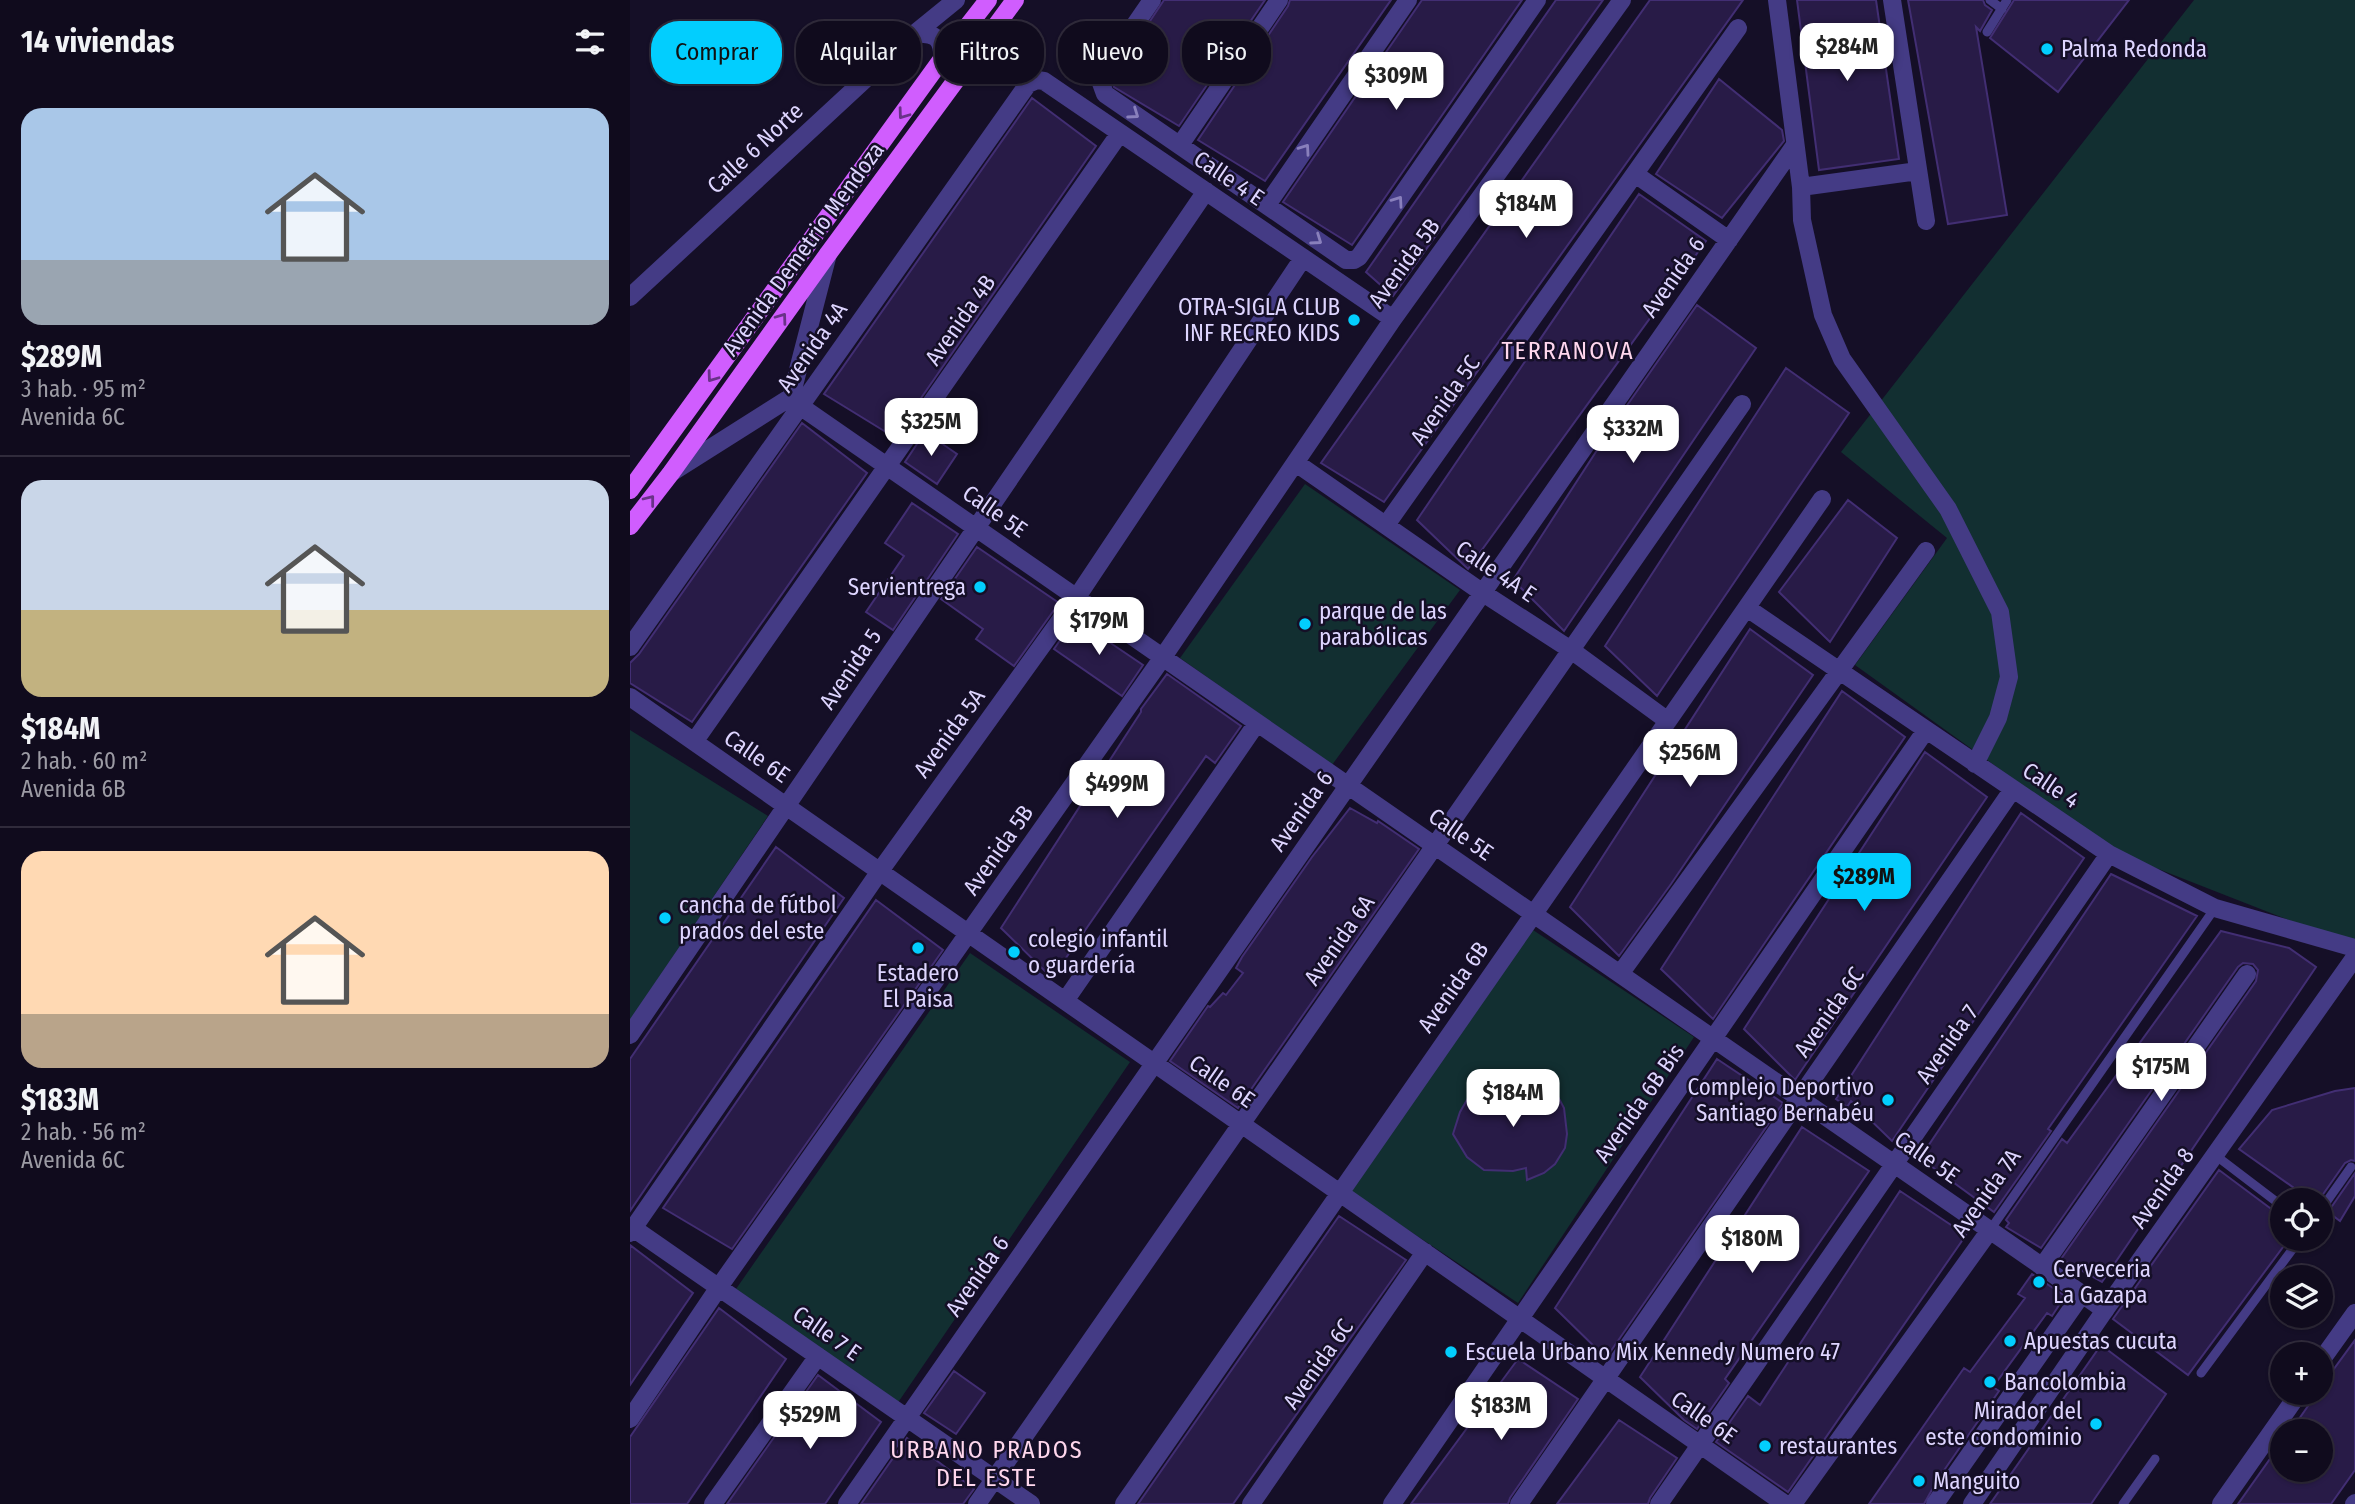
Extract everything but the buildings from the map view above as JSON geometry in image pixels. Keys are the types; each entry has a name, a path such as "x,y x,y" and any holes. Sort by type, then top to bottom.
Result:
{"main road":[{"name":"Avenida Demetrio Mendoza","path":"972,21 988,0"},
{"name":"Avenida Demetrio Mendoza","path":"630,526 1015,0"},
{"name":"Avenida Demetrio Mendoza","path":"630,489 935,69"}],"street":[{"name":"Calle 6 Norte","path":"921,29 956,0"},
{"path":"1152,0 1101,74 1105,94 1346,260 1359,257 1537,0"},
{"path":"1180,145 1279,0"},
{"path":"1267,205 1408,0"},
{"name":"Avenida 5B","path":"630,1419 719,1287 1163,657 1393,319 1622,0"},
{"path":"1777,0 1801,187 1802,220 1823,315 1842,359 1948,509 2000,612 2010,677 1998,718 1976,764"},
{"path":"1892,0 1926,221"},
{"name":"Avenida 5C","path":"1386,525 1738,28"},
{"name":"Calle 4 E","path":"1044,81 1393,319"},
{"name":"Calle 6 Norte","path":"630,297 861,84"},
{"name":"Avenida 4A","path":"630,647 796,402 1028,84"},
{"name":"Avenida 4B","path":"694,742 1121,133"},
{"name":"Avenida 6","path":"847,1504 1795,145"},
{"path":"1801,187 1918,171"},
{"path":"1635,174 1729,240"},
{"name":"Avenida 5","path":"630,1035 1206,191"},
{"path":"671,473 796,402 828,254"},
{"name":"Avenida 5A","path":"631,1229 880,871 1077,597 1303,258"},
{"name":"Calle 5E","path":"796,402 2105,1310"},
{"name":"Avenida 6A","path":"977,1504 1742,404"},
{"name":"Calle 4A E","path":"1296,463 1483,593 1571,650 1668,721"},
{"name":"Avenida 6B","path":"1124,1504 1822,499"},
{"path":"1620,974 1926,551"},
{"name":"Calle 4","path":"1747,608 2109,854 2215,908 2355,948"},
{"name":"Calle 6E","path":"630,697 1785,1504"},
{"path":"1065,1001 1257,723"},
{"name":"Avenida 6B Bis","path":"1392,1504 1926,730"},
{"name":"Avenida 6C","path":"1520,1504 2013,789"},
{"name":"Avenida 7","path":"1659,1504 2109,854"},
{"name":"Avenida 8","path":"1972,1504 2105,1310 2355,957"},
{"path":"2042,1266 2247,974"},
{"name":"Calle 7 E","path":"631,1229 1031,1504"},
{"name":"Avenida 7A","path":"1793,1504 1990,1230"},
{"name":"Avenida 6C","path":"1251,1504 1425,1252"},
{"path":"1935,1504 2082,1294"},
{"path":"2333,1344 2355,1313"},
{"path":"713,1504 818,1356"},
{"path":"2221,1504 2291,1405"},
{"path":"1999,1413 2024,1428"}],"lane":[{"path":"1987,32 2004,4 1990,0"},
{"name":"Avenida 7A","path":"1990,1230 2215,908"},
{"path":"2215,1155 2270,1197"},
{"path":"2333,1193 2351,1167"},
{"path":"2201,1373 2292,1251"},
{"path":"2123,1504 2155,1459"}],"green space":[{"path":"2194,0 2355,0 2355,946 2115,852 1855,665 1947,538 1841,452"},
{"path":"1305,484 1460,590 1332,765 1180,658"},
{"name":"cancha de fútbol prados del este","path":"630,730 768,816 630,1020"},
{"path":"1530,928 1694,1037 1518,1303 1345,1188"},
{"path":"970,953 1130,1062 897,1404 736,1289"}],"place":[{"name":"Palma Redonda","path":"2047,49"},
{"name":"OTRA-SIGLA CLUB INF RECREO KIDS","path":"1354,320"},
{"name":"Servientrega","path":"980,587"},
{"name":"parque de las parabólicas","path":"1305,624"},
{"name":"cancha de fútbol prados del este","path":"665,918"},
{"name":"Estadero El Paisa","path":"918,948"},
{"name":"colegio infantil o guardería","path":"1014,952"},
{"name":"Complejo Deportivo Santiago Bernabéu","path":"1888,1100"},
{"name":"Cerveceria La Gazapa","path":"2039,1282"},
{"name":"Apuestas cucuta","path":"2010,1341"},
{"name":"Escuela Urbano Mix Kennedy Numero 47","path":"1451,1352"},
{"name":"Bancolombia","path":"1990,1382"},
{"name":"Mirador del este condominio","path":"2096,1424"},
{"name":"restaurantes","path":"1765,1446"},
{"name":"Manguito","path":"1919,1481"}],"district":[{"name":"TERRANOVA","path":"1568,351"},
{"name":"URBANO PRADOS DEL ESTE","path":"987,1464"}]}
